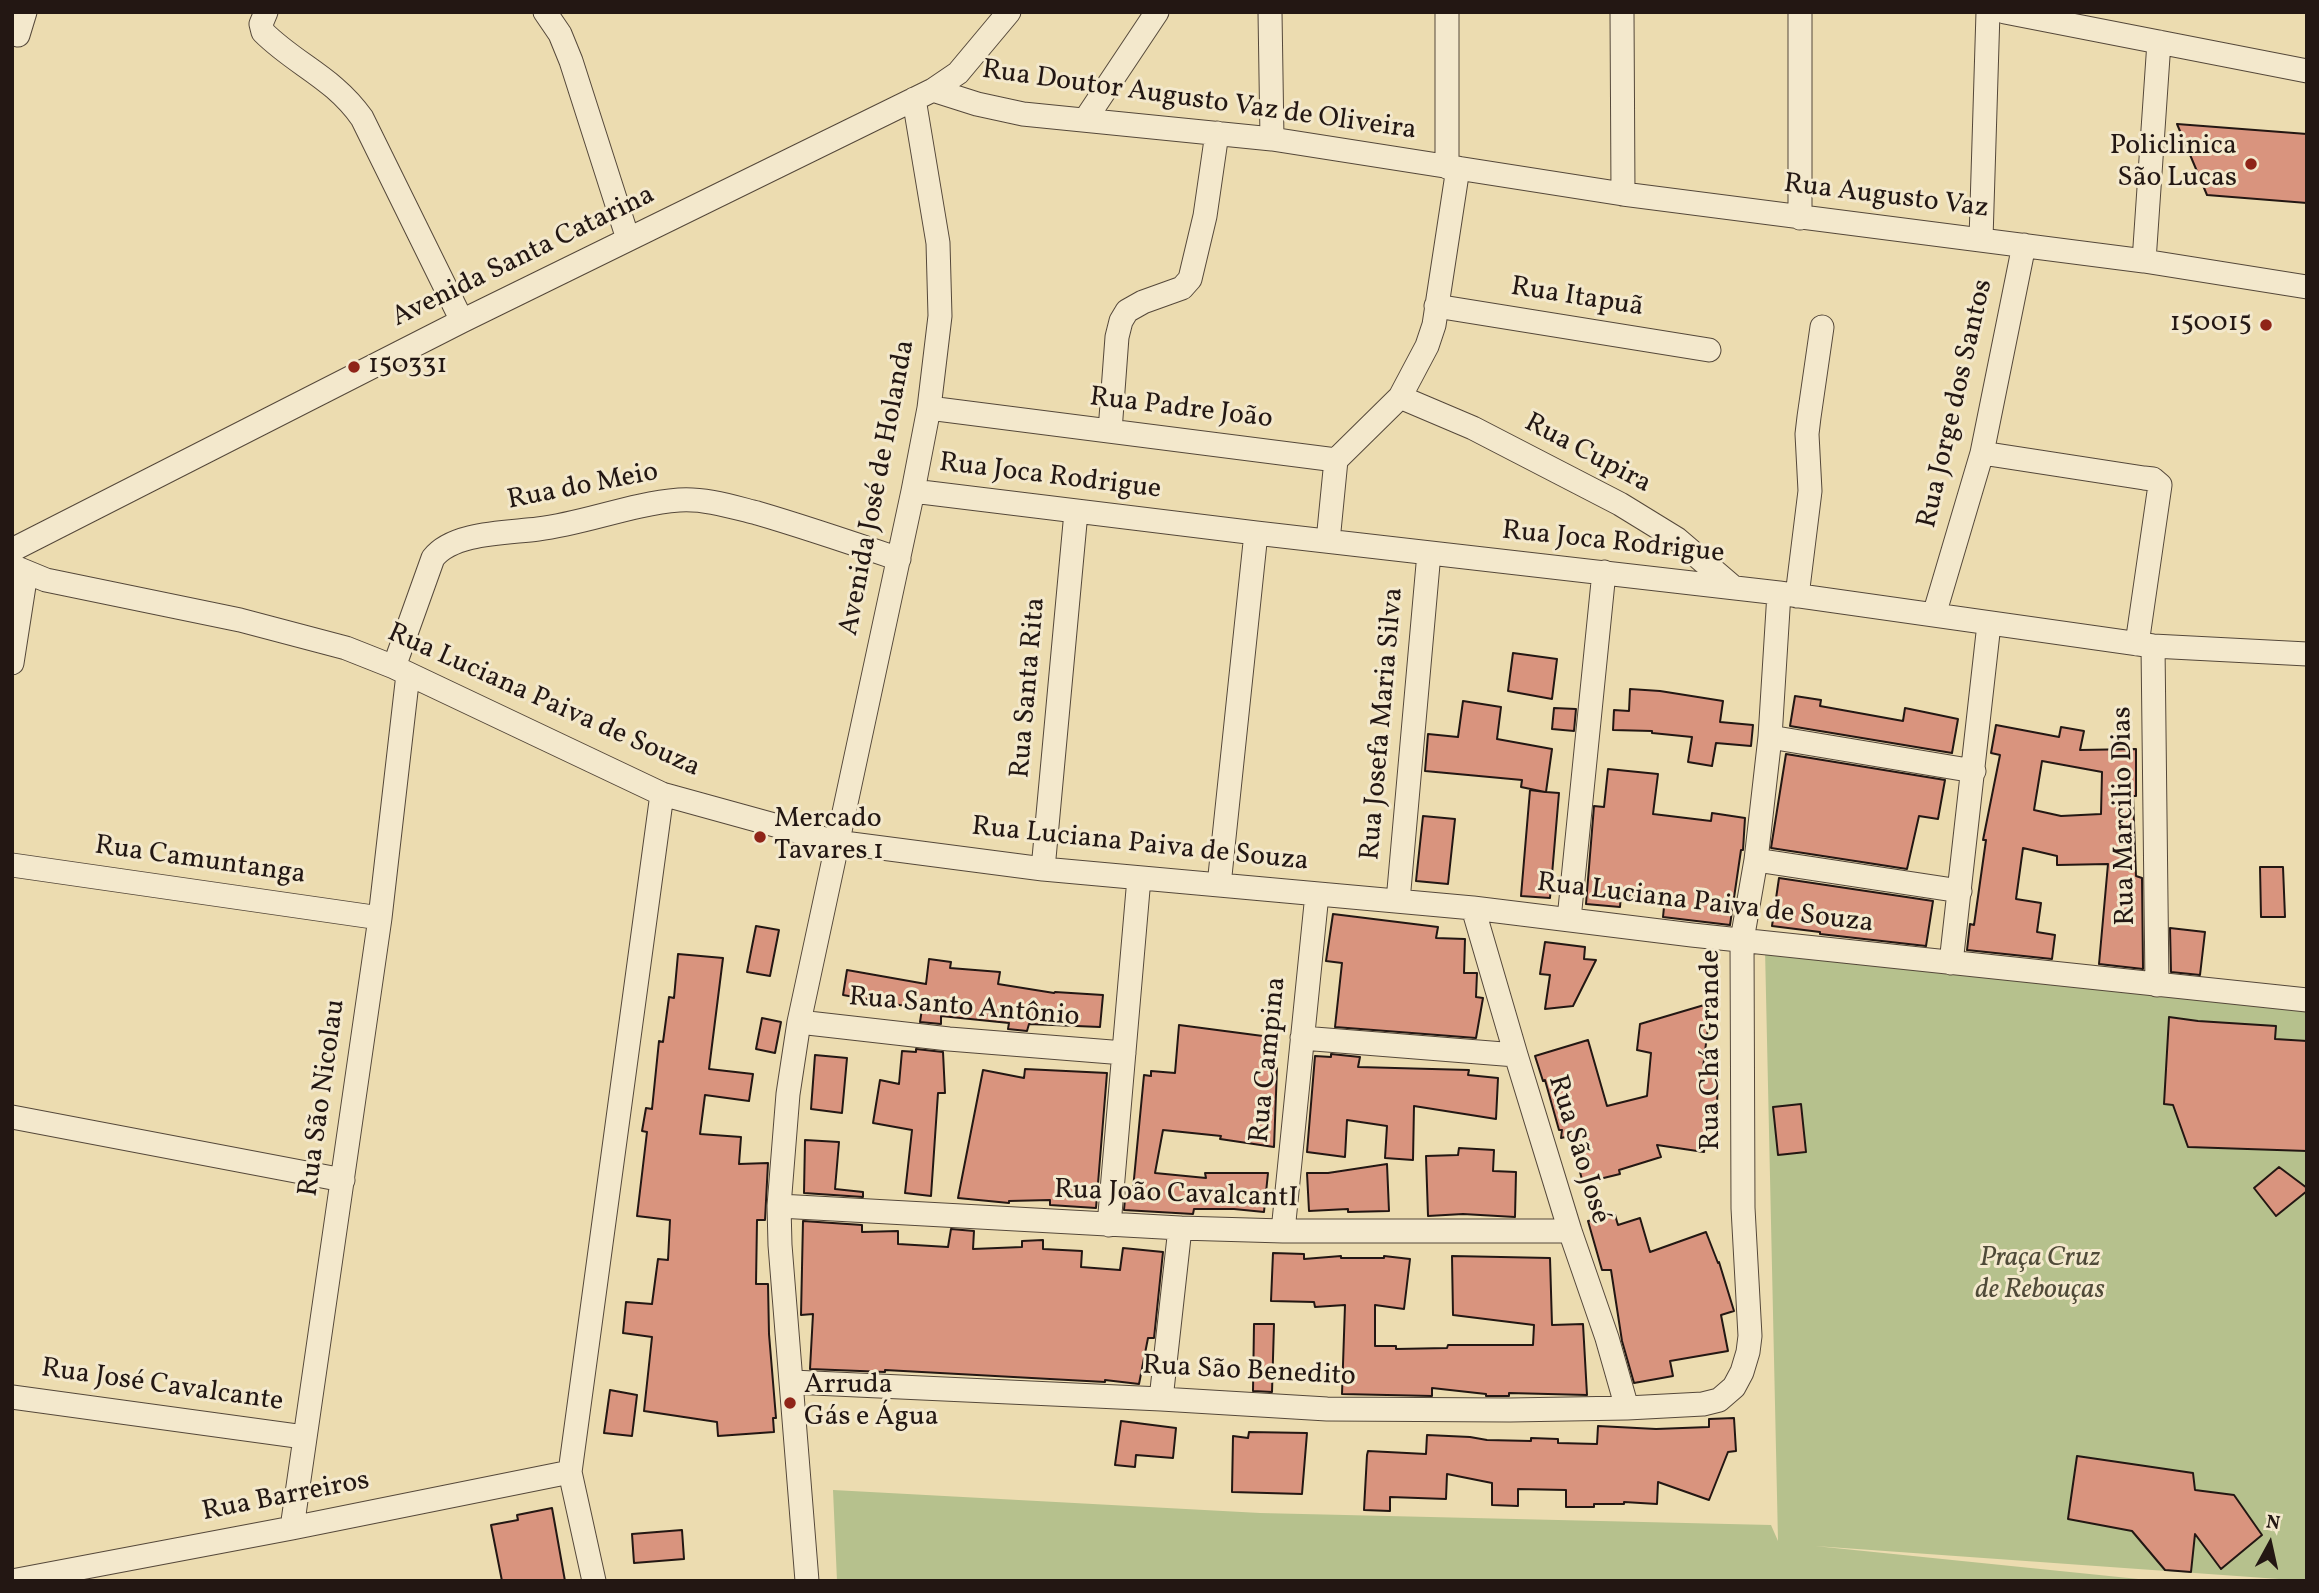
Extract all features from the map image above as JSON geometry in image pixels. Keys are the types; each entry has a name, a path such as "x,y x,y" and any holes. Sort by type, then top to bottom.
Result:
{"street":[{"path":"18,35 25,12"},
{"path":"266,12 261,23 263,32 333,85 362,118 462,321"},
{"path":"545,12 560,34 571,61 628,239"},
{"name":"Avenida Santa Catarina","path":"12,550 462,321 924,95 958,73 1009,12"},
{"path":"1085,120 1157,12"},
{"path":"1270,12 1272,139"},
{"path":"1328,541 1336,460 1400,397 1427,346 1434,325 1452,168 1447,12"},
{"path":"1622,12 1623,194"},
{"path":"1800,12 1800,218"},
{"path":"1982,239 1988,12"},
{"path":"2005,12 2307,71"},
{"path":"2144,261 2159,42"},
{"name":"Rua Doutor Augusto Vaz de Oliveira","path":"924,95 1023,114 1272,139 1452,168"},
{"name":"Avenida José de Holanda","path":"807,1581 779,1206 788,1094 799,1022 929,408 940,316 938,243 924,95"},
{"path":"1110,431 1117,337 1121,321 1127,311 1143,302 1182,288 1190,279 1207,204 1217,133"},
{"name":"Rua Augusto Vaz","path":"1452,168 1800,218 2144,261 2307,287"},
{"name":"Rua Jorge dos Santos","path":"1934,615 1982,453 2024,246"},
{"name":"Rua Itapuã","path":"1436,306 1709,351"},
{"name":"Rua Chá Grande","path":"1703,1404 1719,1400 1734,1387 1745,1362 1750,1336 1743,1208 1742,940 1756,860 1788,594 1810,491 1807,434 1822,327"},
{"name":"Rua Cupira","path":"1400,397 1472,428 1620,504 1677,539 1733,587"},
{"name":"Rua Padre João","path":"929,408 1336,460"},
{"name":"Rua Marcilio Dias","path":"1982,453 2144,478 2157,481 2161,490 2145,645 2157,985"},
{"name":"Rua Joca Rodrigue","path":"913,491 1733,587 2145,645 2307,654"},
{"name":"Rua do Meio","path":"401,671 433,558 439,550 459,540 543,529 641,505 682,500 728,505 789,522 899,559"},
{"name":"Rua Santa Rita","path":"1043,869 1076,512"},
{"path":"1219,884 1256,533"},
{"name":"Rua Josefa Maria Silva","path":"1398,901 1429,553"},
{"path":"12,663 19,570"},
{"name":"Rua Luciana Paiva de Souza","path":"19,570 46,580 240,620 346,648 401,671 662,794 836,842 1043,869 1473,908 1742,940 2307,1000"},
{"path":"1569,919 1604,572"},
{"path":"1951,963 1989,624"},
{"name":"Rua São Nicolau","path":"292,1528 380,918 401,671"},
{"path":"1770,737 1974,771"},
{"path":"594,1581 570,1472 662,794"},
{"path":"1756,860 1960,891"},
{"name":"Rua Camuntanga","path":"12,865 380,918"},
{"path":"1109,1225 1139,878"},
{"name":"Rua Campina","path":"1283,1231 1317,894"},
{"name":"Rua São José","path":"1473,908 1570,1231 1607,1338 1627,1408"},
{"name":"Rua Santo Antônio","path":"799,1022 949,1039 1124,1053"},
{"path":"1302,1038 1516,1055"},
{"path":"12,1117 343,1180"},
{"name":"Rua João CavalcantI","path":"779,1206 1180,1228 1283,1231 1570,1231"},
{"path":"1161,1399 1180,1228"},
{"name":"Rua São Benedito","path":"792,1382 1327,1409 1510,1410 1703,1404"},
{"name":"Rua José Cavalcante","path":"12,1396 304,1437"},
{"name":"Rua Barreiros","path":"12,1581 570,1472"}],"green space":[{"name":"Praça Cruz de Rebouças","path":"1765,949 2307,1010 2307,1581 1815,1546 2158,1581 837,1581 833,1490 1260,1513 1771,1525 1778,1541"}],"building":[{"name":"Policlinica São Lucas","path":"2177,124 2307,134 2307,203 2207,195"},
{"path":"1513,653 1557,659 1552,699 1508,691"},
{"path":"1630,689 1723,701 1720,722 1753,725 1751,746 1716,743 1712,766 1688,762 1692,737 1652,731 1613,730 1614,710 1629,711"},
{"path":"1795,696 1821,700 1820,706 1903,721 1905,708 1958,719 1952,753 1790,726"},
{"path":"1463,701 1501,707 1497,739 1552,749 1546,792 1559,793 1550,898 1521,896 1530,790 1545,792 1521,787 1522,780 1425,771 1428,734 1458,737"},
{"path":"1554,708 1576,709 1574,731 1552,729"},
{"path":"1996,725 2059,737 2061,727 2084,731 2080,750 2136,749 2136,796 2133,796 2136,876 2142,878 2143,969 2099,964 2108,864 2057,865 2057,856 2023,848 2016,899 2041,903 2037,932 2055,935 2052,959 1967,950 1970,924 1974,925 1986,840 1983,840 2000,755 1991,753","holes":["2042,761 2102,772 2101,814 2061,816 2034,810"]},
{"path":"1786,754 1945,780 1938,819 1919,816 1907,869 1771,848"},
{"path":"1608,769 1658,774 1653,814 1711,821 1712,813 1745,818 1743,850 1730,925 1663,917 1665,897 1621,896 1620,907 1586,904 1594,806 1604,807"},
{"path":"1423,816 1455,819 1448,884 1416,881"},
{"path":"2260,867 2283,867 2285,917 2261,917"},
{"path":"1779,878 1933,901 1926,946 1772,926"},
{"path":"1333,914 1438,927 1436,938 1465,939 1464,973 1477,973 1476,997 1483,998 1476,1038 1335,1027 1342,963 1326,961"},
{"path":"756,926 779,930 770,976 747,972"},
{"path":"2170,928 2205,932 2200,975 2171,972"},
{"path":"1545,942 1585,947 1584,959 1596,960 1573,1006 1545,1009 1550,975 1540,974"},
{"path":"678,954 723,958 709,1069 753,1074 749,1101 705,1095 700,1134 741,1137 739,1164 768,1163 765,1220 757,1220 756,1284 768,1284 776,1418 773,1418 774,1432 718,1436 717,1422 644,1411 652,1337 623,1333 626,1302 652,1304 658,1259 668,1260 670,1220 637,1216 647,1132 642,1131 646,1108 652,1109 659,1041 663,1042 669,997 674,998"},
{"path":"929,959 951,962 950,968 1000,972 998,984 1054,993 1103,995 1100,1027 1029,1024 1027,1031 1008,1029 1009,1023 941,1016 941,1024 920,1022 922,1009 843,995 847,970 926,984"},
{"path":"1711,1003 1703,1068 1719,1069 1716,1118 1708,1117 1704,1152 1657,1145 1661,1157 1619,1170 1620,1174 1583,1183 1570,1136 1561,1138 1562,1130 1559,1130 1545,1080 1543,1081 1535,1056 1588,1040 1607,1106 1647,1096 1651,1053 1637,1050 1640,1024"},
{"path":"2169,1017 2276,1026 2275,1039 2307,1041 2307,1151 2188,1147 2173,1105 2164,1104"},
{"path":"762,1018 781,1022 775,1053 756,1049"},
{"path":"1179,1025 1278,1038 1274,1147 1220,1139 1221,1136 1163,1130 1155,1173 1206,1178 1205,1173 1268,1173 1264,1212 1194,1209 1193,1214 1124,1210 1126,1188 1133,1189 1144,1075 1151,1076 1151,1071 1175,1073"},
{"path":"916,1049 943,1052 945,1093 938,1093 931,1196 905,1193 912,1130 873,1123 880,1080 899,1084 902,1051 916,1052"},
{"path":"1331,1054 1360,1057 1358,1067 1469,1070 1468,1075 1498,1078 1496,1119 1414,1106 1413,1160 1385,1158 1387,1126 1347,1120 1345,1157 1307,1152 1315,1056 1331,1057"},
{"path":"815,1055 847,1058 842,1113 811,1109"},
{"path":"1025,1069 1107,1073 1096,1208 1050,1205 1050,1200 1009,1203 958,1198 983,1070 1024,1078"},
{"path":"1801,1104 1806,1152 1778,1155 1773,1107"},
{"path":"805,1140 839,1142 835,1189 863,1192 863,1197 804,1193"},
{"path":"1459,1148 1494,1150 1493,1171 1516,1172 1515,1217 1463,1214 1428,1216 1426,1156 1458,1155"},
{"path":"1387,1164 1389,1211 1309,1211 1307,1173 1328,1173"},
{"path":"2279,1167 2307,1188 2307,1191 2276,1216 2254,1188"},
{"path":"1615,1215 1618,1225 1640,1218 1650,1252 1706,1232 1719,1262 1734,1311 1721,1315 1728,1351 1670,1361 1673,1376 1634,1383 1622,1341 1611,1270 1602,1270 1588,1221"},
{"path":"803,1221 862,1225 862,1232 898,1231 898,1244 948,1247 951,1229 974,1231 973,1249 1022,1247 1022,1241 1043,1240 1043,1249 1082,1251 1081,1267 1120,1270 1123,1248 1163,1252 1154,1338 1148,1338 1139,1384 1105,1380 810,1369 813,1314 801,1315"},
{"path":"1273,1253 1304,1254 1304,1259 1384,1256 1410,1259 1404,1309 1375,1305 1375,1346 1396,1346 1396,1349 1447,1348 1448,1345 1533,1345 1534,1325 1453,1315 1452,1256 1550,1258 1552,1325 1583,1324 1587,1395 1509,1393 1509,1396 1486,1396 1432,1388 1432,1396 1342,1394 1345,1305 1315,1307 1314,1302 1271,1301"},
{"path":"1254,1324 1274,1324 1272,1392 1253,1391"},
{"path":"610,1390 637,1395 632,1436 604,1433"},
{"path":"1734,1418 1736,1451 1728,1452 1709,1500 1658,1482 1657,1504 1624,1502 1594,1504 1594,1507 1566,1507 1566,1490 1518,1489 1518,1506 1492,1505 1492,1483 1447,1474 1446,1499 1390,1497 1390,1511 1364,1510 1368,1451 1426,1454 1427,1435 1487,1440 1558,1439 1558,1443 1597,1444 1598,1426 1656,1429 1709,1427 1709,1419"},
{"path":"1121,1421 1176,1428 1173,1458 1136,1455 1135,1467 1115,1465"},
{"path":"1249,1432 1307,1433 1302,1494 1232,1492 1233,1436 1248,1438"},
{"path":"2077,1456 2193,1473 2195,1490 2234,1495 2262,1535 2221,1569 2195,1534 2191,1572 2165,1570 2132,1531 2068,1519"},
{"path":"552,1508 565,1581 502,1581 491,1525 518,1520 517,1515"},
{"path":"682,1530 684,1559 634,1563 632,1534"}],"place":[{"name":"Policlinica São Lucas","path":"2251,164"},
{"name":"150015","path":"2266,325"},
{"name":"150331","path":"354,367"},
{"name":"Mercado Tavares 1","path":"760,837"},
{"name":"Arruda Gás e Água","path":"790,1403"}]}
